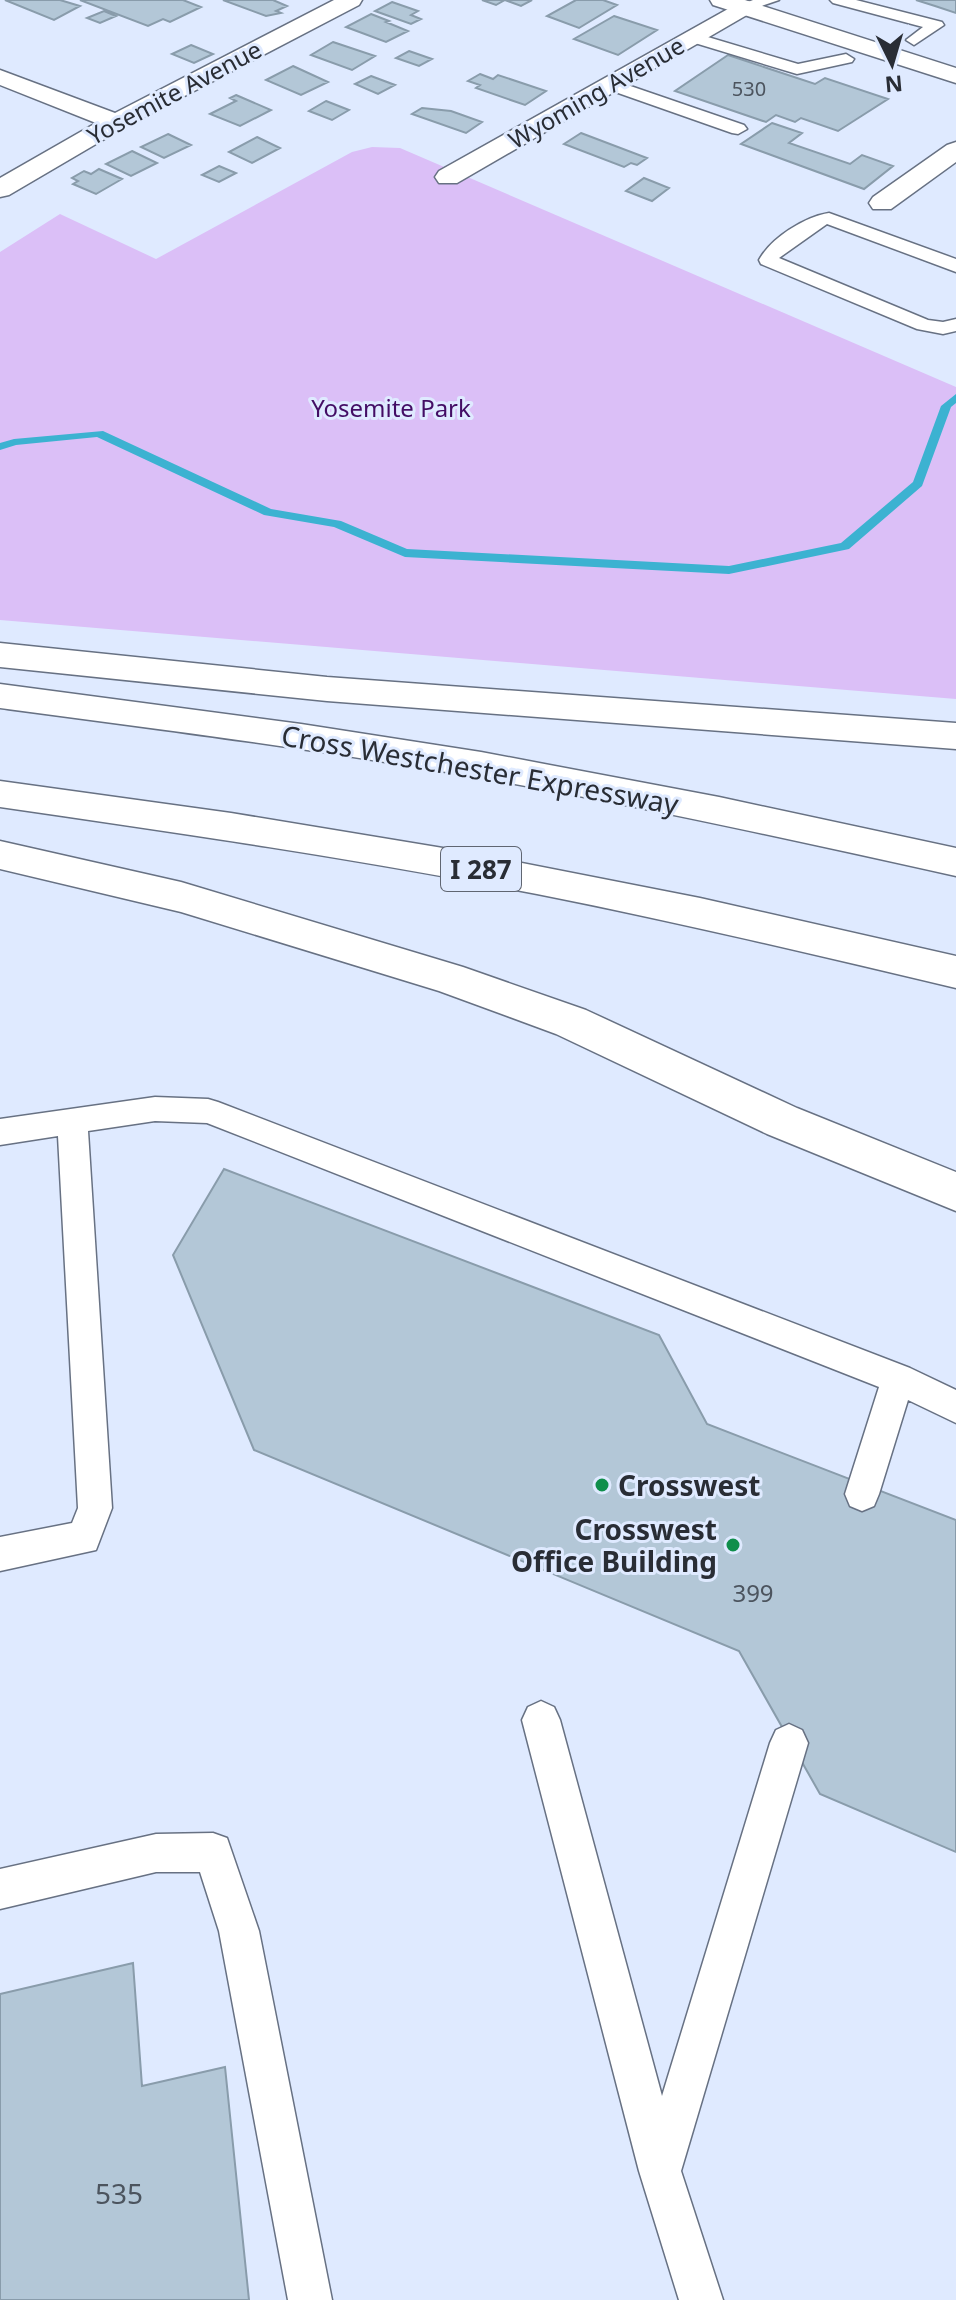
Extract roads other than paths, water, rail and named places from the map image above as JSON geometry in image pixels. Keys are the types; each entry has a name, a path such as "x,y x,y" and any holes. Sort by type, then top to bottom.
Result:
{"main road":[{"name":"Yosemite Avenue","path":"0,189 116,122 351,0"},
{"path":"732,4 942,46"},
{"path":"732,4 879,75"},
{"path":"732,4 956,76"},
{"name":"Wyoming Avenue","path":"448,177 691,37 732,4"},
{"path":"0,77 116,122"},
{"path":"882,203 956,150"},
{"path":"0,655 327,689 956,736"},
{"name":"Cross Westchester Expressway","path":"0,696 313,738 494,767 645,795 956,862"},
{"name":"I 287","path":"0,794 276,833 445,862 615,895 956,972"},
{"path":"0,855 181,897 449,978 571,1022 782,1121 956,1192"}],"lane":[{"path":"732,4 771,0"},
{"path":"838,0 936,25 914,40"},
{"path":"691,37 797,69 846,59"},
{"path":"610,84 738,129"},
{"path":"851,225 882,203"},
{"path":"956,266 829,218 818,220 772,253 768,260 924,325 943,328 956,325"},
{"path":"0,1132 155,1109 208,1111 898,1379 956,1407"},
{"path":"0,1554 84,1538 95,1508 72,1122"},
{"path":"862,1494 898,1379"},
{"path":"541,1720 660,2171 701,2300"},
{"path":"660,2171 789,1743"},
{"path":"0,1889 156,1853 213,1852 239,1931 310,2300"}],"waterway":[{"path":"0,447 14,442 99,433 268,512 337,524 405,553 729,570 845,546 918,484 946,406 956,397"}],"place":[{"name":"Crosswest","path":"602,1485"},
{"name":"Crosswest Office Building","path":"733,1545"}],"park label":[{"name":"Yosemite Park","path":"391,407"}]}
